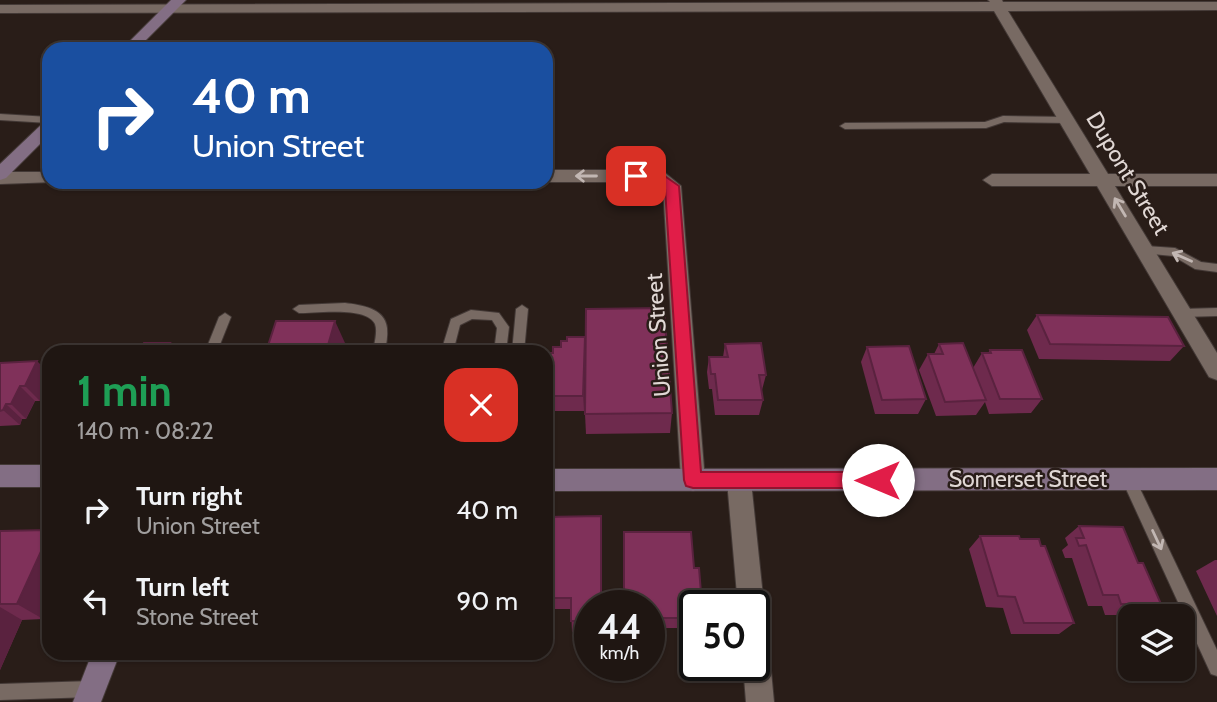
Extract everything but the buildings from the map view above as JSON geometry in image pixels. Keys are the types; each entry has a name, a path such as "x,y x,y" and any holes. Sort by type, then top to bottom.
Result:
{"main road":[{"path":"136,42 175,4"},
{"path":"0,176 42,133"},
{"path":"0,476 42,476"},
{"name":"Somerset Street","path":"553,481 1217,479"},
{"path":"90,696 103,660"}],"street":[{"path":"0,9 175,4 997,3 1217,6"},
{"name":"Dupont Street","path":"997,3 1217,371"},
{"path":"0,176 42,178"},
{"name":"Union Street","path":"553,176 659,176 672,186 693,480"},
{"path":"992,180 1217,180"},
{"path":"739,481 749,590"},
{"path":"758,681 760,702"}],"lane":[{"path":"1,117 42,120"},
{"path":"845,126 986,125 1003,119 1068,120"},
{"path":"1146,250 1175,252 1199,266 1217,268"},
{"path":"299,309 351,309 377,316 382,326 380,345"},
{"path":"519,345 522,309"},
{"path":"1182,313 1217,312"},
{"path":"449,345 455,322 471,314 495,316 503,327 501,345"},
{"path":"214,345 225,317"},
{"path":"1128,478 1217,668"},
{"path":"0,692 90,696"}],"route":[{"path":"636,176 659,176 672,186 693,480 878,480"}]}
